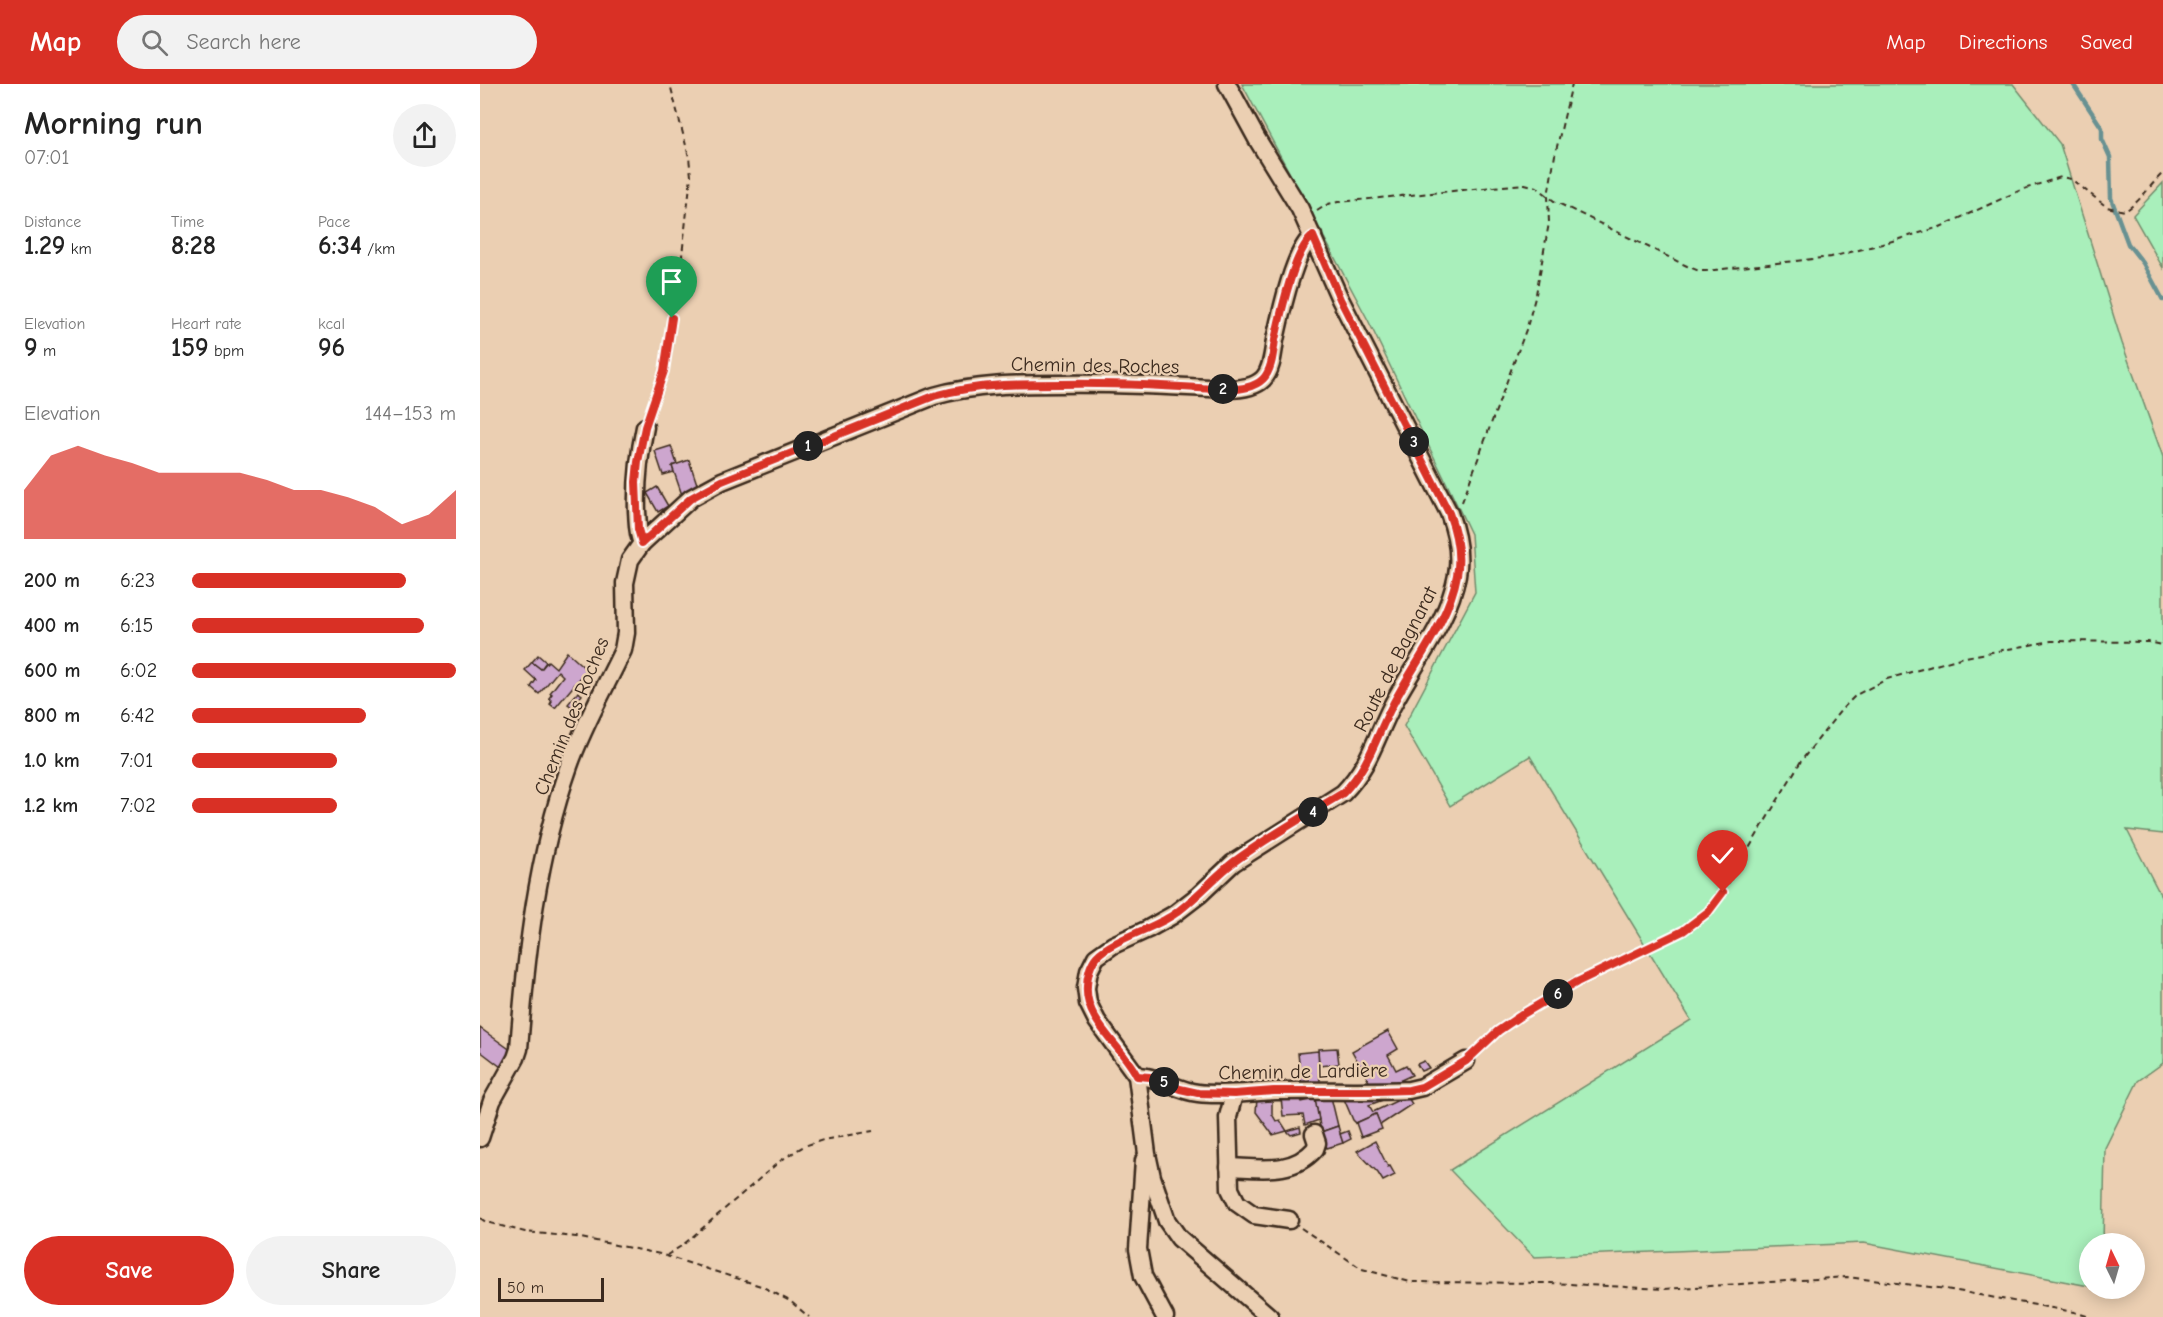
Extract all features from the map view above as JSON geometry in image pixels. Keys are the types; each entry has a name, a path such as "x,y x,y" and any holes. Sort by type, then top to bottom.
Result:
{"street":[{"name":"Route de Bagnarat","path":"1137,1076 1097,1021 1088,1003 1086,988 1089,971 1096,957 1113,945 1173,915 1199,895 1233,863 1343,793 1358,778 1369,759 1392,706 1440,622 1454,590 1458,558 1455,528 1449,513 1340,299 1305,220 1227,84"},
{"name":"Chemin des Roches","path":"480,1138 492,1101 519,1049 526,959 539,878 570,763 623,650 626,633 625,583 630,560 642,543 691,498 722,481 934,396 959,389 1005,384 1090,383 1227,390 1257,384 1269,369 1281,313 1298,259 1305,243 1313,236"},
{"path":"642,543 638,529 636,482 645,427"},
{"name":"Chemin de Lardière","path":"1137,1076 1150,1077 1180,1089 1198,1093 1409,1090 1422,1087 1466,1061"},
{"path":"1137,1076 1147,1154 1167,1221 1179,1238 1270,1317"},
{"path":"1234,1094 1228,1117 1230,1189 1237,1203 1254,1215 1288,1220"},
{"path":"1229,1167 1272,1169 1294,1165 1315,1149 1317,1143 1314,1134"},
{"path":"1147,1154 1144,1158 1138,1249 1143,1276 1165,1317"}],"path":[{"path":"645,427 664,371 681,264 691,176 689,157 670,84"},
{"path":"1449,513 1462,502 1527,327 1536,294 1549,223 1548,196 1555,155 1572,84"},
{"path":"1305,220 1321,208 1338,202 1525,184 1537,187 1548,196 1687,266 1705,272 1831,257 1882,244 1940,227 2021,190 2061,177 2071,179 2092,197 2112,209 2125,211 2134,205 2163,173"},
{"path":"1466,1061 1498,1031 1523,1014 1577,982 1683,931 1708,912 1723,892 1801,761 1841,710 1856,695 1887,678 1960,658 2051,641 2148,642 2163,645"},
{"path":"667,1256 683,1245 780,1161 804,1146 823,1140 873,1131"},
{"path":"480,1218 486,1222 525,1232 576,1237 667,1256 761,1286 790,1301 808,1317"},
{"path":"1288,1220 1362,1269 1410,1281 1550,1283 1665,1289 1847,1277 1946,1289 2074,1312 2090,1317"}],"green space":[{"path":"1242,84 2013,84 2060,144 2122,343 2163,457 2163,834 2127,830 2163,900 2163,1063 2138,1081 2105,1148 2103,1233 2079,1233 2079,1284 1864,1243 1534,1257 1450,1170 1691,1020 1530,756 1450,806 1404,726 1475,592 1471,534 1368,320"},
{"path":"2163,183 2163,268 2133,215"}],"building":[{"path":"671,446 677,464 672,466 674,472 663,475 655,451"},
{"path":"689,460 698,487 682,495 672,466"},
{"path":"657,487 668,506 658,512 647,493"},
{"path":"567,652 587,670 555,708 550,704 552,701 549,698 552,694 550,693 563,676 558,671 539,694 531,687 536,680 525,670 532,662 541,669 548,661 556,668"},
{"path":"538,655 546,662 541,669 532,662"},
{"path":"578,692 582,695 572,707 568,704"},
{"path":"573,714 579,717 576,722 570,718"},
{"path":"480,1028 512,1051 505,1070 480,1051"},
{"path":"1388,1031 1398,1049 1388,1055 1396,1070 1406,1065 1412,1075 1399,1081 1401,1087 1371,1085 1352,1051"},
{"path":"1337,1048 1339,1064 1319,1066 1318,1049"},
{"path":"1318,1051 1320,1082 1301,1083 1298,1053"},
{"path":"1424,1061 1429,1068 1421,1071 1417,1064"},
{"path":"1363,1094 1385,1094 1386,1099 1369,1105 1373,1112 1407,1096 1412,1104 1380,1125 1376,1114 1356,1123 1344,1099"},
{"path":"1331,1097 1338,1126 1321,1132 1315,1099"},
{"path":"1257,1098 1272,1098 1272,1114 1276,1121 1280,1120 1287,1131 1273,1135 1256,1112"},
{"path":"1281,1098 1302,1102 1315,1099 1319,1120 1305,1125 1303,1115 1283,1116"},
{"path":"1376,1114 1382,1129 1361,1137 1356,1123"},
{"path":"1338,1126 1343,1143 1327,1148 1321,1132"},
{"path":"1300,1127 1301,1132 1291,1135 1287,1131"},
{"path":"1348,1131 1351,1139 1343,1143 1340,1134"},
{"path":"1375,1141 1388,1167 1390,1166 1395,1175 1383,1181 1357,1151"}],"waterway":[{"path":"2073,84 2102,128 2102,139 2110,157 2111,198 2128,244 2143,263 2163,300"}],"route":[{"path":"672,318 664,371 645,427 638,462 636,482 638,529 642,543 691,498 722,481 934,396 959,389 1005,384 1090,383 1227,390 1257,384 1269,369 1281,313 1298,259 1305,243 1313,236 1340,299 1449,513 1455,528 1458,574 1450,602 1392,706 1369,759 1358,778 1343,793 1233,863 1199,895 1173,915 1113,945 1096,957 1089,971 1086,988 1088,1003 1097,1021 1137,1076 1150,1077 1180,1089 1198,1093 1377,1091 1409,1090 1422,1087 1466,1061 1498,1031 1523,1014 1577,982 1683,931 1708,912 1723,892"}]}
